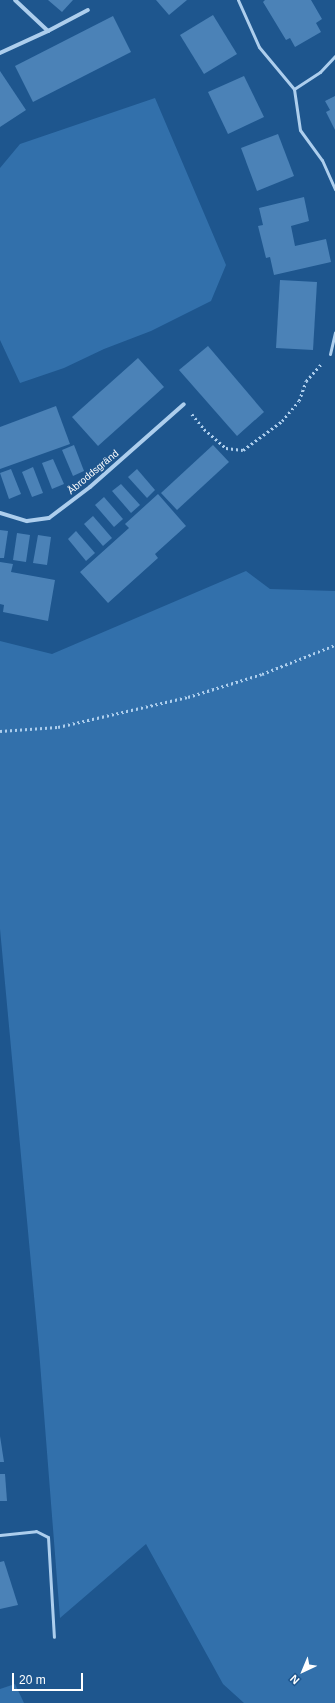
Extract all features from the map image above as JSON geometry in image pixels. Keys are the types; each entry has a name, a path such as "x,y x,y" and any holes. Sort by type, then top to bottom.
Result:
{"street":[{"path":"15,0 48,31"},
{"path":"0,53 48,31 88,10"},
{"name":"Åbroddsgränd","path":"0,513 27,521 49,518 90,488 184,404"}],"lane":[{"path":"238,0 259,47 294,89 300,130 322,160 335,189"},
{"path":"294,89 320,72 335,56"},
{"path":"330,354 335,333"},
{"path":"0,1536 36,1531 48,1537 54,1637"}],"path":[{"path":"184,404 204,429 226,448 243,450 282,421 299,400 306,381 330,354"},
{"path":"0,731 58,727 188,697 262,674 335,645"}],"shaded area":[{"path":"155,98 226,265 211,301 151,331 104,349 64,368 20,383 0,340 0,168 20,144"},
{"path":"246,571 270,589 335,591 335,1703 244,1703 223,1684 146,1544 60,1618 39,1350 0,929 0,641 52,654"},
{"path":"15,1684 24,1703 0,1703 0,1689"}],"building":[{"path":"48,0 73,0 62,12"},
{"path":"156,0 187,0 169,15"},
{"path":"265,0 311,0 322,19 316,23 321,32 295,47 290,38 286,40 263,2"},
{"path":"213,15 237,54 204,74 180,35"},
{"path":"113,16 131,52 33,102 15,66"},
{"path":"0,71 26,110 0,127"},
{"path":"244,76 264,117 228,134 208,92"},
{"path":"335,96 335,130 326,112 330,110 325,101"},
{"path":"278,134 294,176 257,191 241,148"},
{"path":"304,197 309,221 291,226 295,246 326,239 331,262 274,275 270,257 266,258 258,226 263,225 259,208"},
{"path":"280,280 317,282 313,350 276,348"},
{"path":"208,346 264,412 237,436 179,370"},
{"path":"138,358 164,387 98,446 72,417"},
{"path":"56,406 70,444 0,469 0,427"},
{"path":"74,445 84,471 73,476 62,450"},
{"path":"213,445 229,462 177,510 161,493"},
{"path":"53,459 64,484 52,489 42,463"},
{"path":"33,467 43,493 32,497 22,472"},
{"path":"11,469 21,494 9,499 0,473"},
{"path":"137,469 155,490 147,498 128,477"},
{"path":"121,484 140,505 131,513 112,491"},
{"path":"158,494 186,526 155,554 158,558 108,603 80,572 129,528 125,524"},
{"path":"104,497 123,519 114,527 95,505"},
{"path":"93,516 112,538 103,546 84,524"},
{"path":"0,530 8,531 4,558 0,558"},
{"path":"76,531 95,553 86,561 68,539"},
{"path":"17,533 30,535 26,562 13,560"},
{"path":"38,535 51,537 47,565 33,563"},
{"path":"0,562 13,564 11,572 55,580 48,621 3,612 4,605 0,604"},
{"path":"0,1436 4,1462 0,1462"},
{"path":"0,1474 5,1474 7,1501 0,1501"},
{"path":"4,1561 18,1605 0,1609 0,1562"}]}
